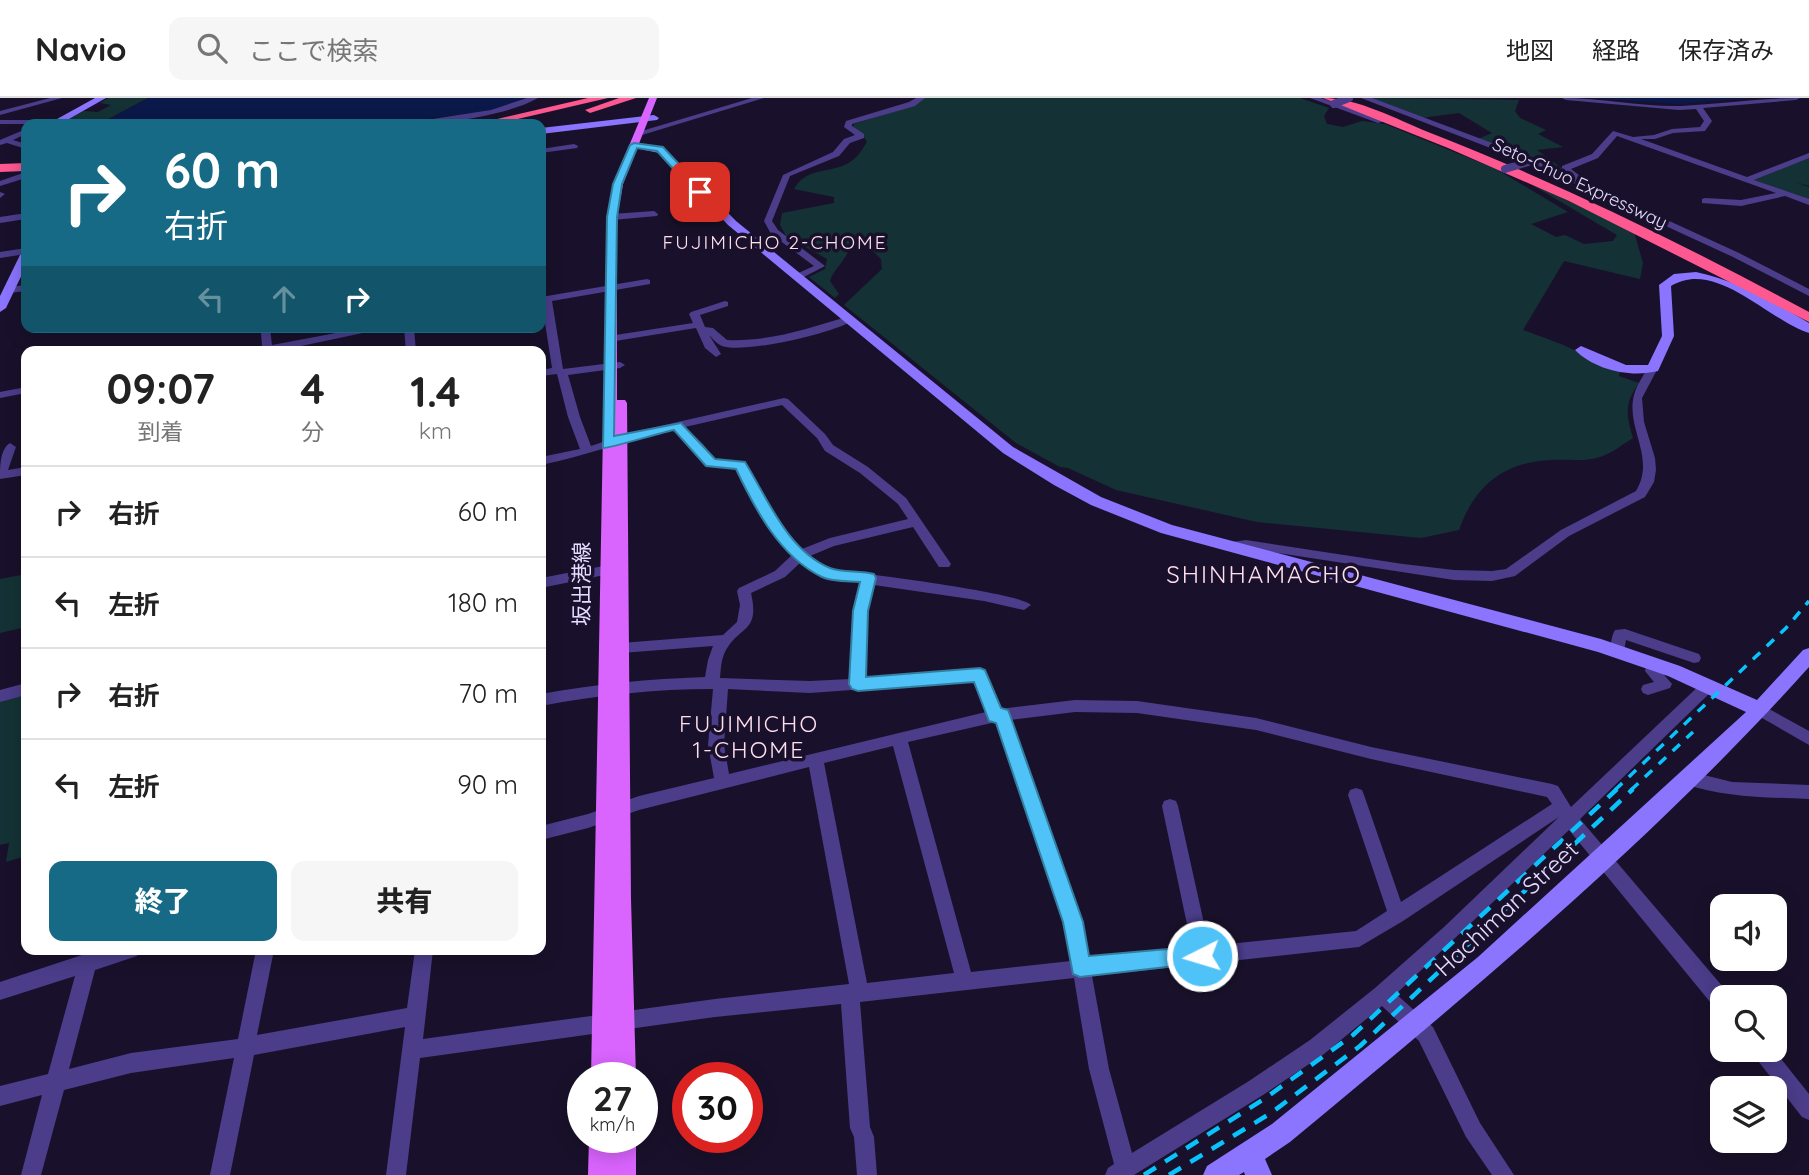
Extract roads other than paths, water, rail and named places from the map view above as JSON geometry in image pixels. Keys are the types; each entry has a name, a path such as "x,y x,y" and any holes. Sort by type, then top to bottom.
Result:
{"highway":[{"path":"532,119 603,98"},
{"path":"519,119 612,98"},
{"path":"532,119 586,103 623,98"},
{"path":"532,119 631,98"},
{"name":"Seto-Chuo Expressway","path":"1334,101 1475,148 1576,191 1722,262 1809,309"},
{"name":"Seto-Chuo Expressway","path":"1334,101 1441,140 1557,190 1711,265 1809,318"},
{"path":"0,167 21,169"}],"main road":[{"name":"坂出港線","path":"639,141 651,130 652,98"},
{"name":"坂出港線","path":"624,1062 620,809 614,689 614,338 618,184 661,98"},
{"name":"坂出港線","path":"614,569 621,648 614,689"},
{"name":"坂出港線","path":"603,1062 602,1024 620,809"},
{"path":"601,1175 602,1153"},
{"path":"623,1153 623,1175"}],"street":[{"path":"0,120 58,98"},
{"path":"57,119 102,98"},
{"path":"441,119 492,112 534,98"},
{"path":"651,130 760,98"},
{"path":"797,277 820,267 808,255 774,232 768,220 786,175 829,158 848,141 861,136 848,127 849,123 912,104 921,98"},
{"path":"1314,98 1334,101 1504,170 1671,249 1713,272 1719,281"},
{"path":"1334,101 1349,98"},
{"path":"1365,98 1530,162 1736,255 1809,293"},
{"path":"1566,98 1651,107 1699,107 1796,98"},
{"path":"1632,138 1655,137 1672,131 1702,130 1708,121 1699,107"},
{"path":"546,130 650,118"},
{"path":"0,120 21,121"},
{"path":"3,141 21,133"},
{"path":"1608,198 1565,168 1595,156 1616,133 1809,202"},
{"path":"3,141 21,146"},
{"path":"639,141 662,151 732,223 1008,450 1034,468 1096,501 1132,516 1230,546 1618,652 1709,685 1760,710 1809,739"},
{"path":"546,149 574,146"},
{"path":"1746,180 1809,155"},
{"path":"1504,170 1530,162"},
{"path":"0,178 21,171"},
{"path":"0,184 21,172"},
{"path":"1705,201 1741,203 1785,194"},
{"path":"617,216 654,214"},
{"path":"0,220 21,217"},
{"path":"0,255 21,253"},
{"path":"0,309 21,262"},
{"path":"1230,546 1246,544 1454,575 1492,576 1510,573 1565,533 1641,494 1649,484 1649,457 1637,399 1668,335 1665,285 1682,276 1719,281 1754,295 1809,329"},
{"path":"546,299 647,282"},
{"path":"716,354 699,328 694,314 724,304"},
{"path":"546,312 573,417 587,451"},
{"path":"614,338 699,328 709,330 719,341 730,344 777,339 850,319"},
{"path":"286,346 344,333"},
{"path":"1581,350 1621,369 1640,371 1653,368"},
{"path":"546,372 615,365"},
{"path":"0,395 21,391"},
{"path":"546,460 676,425 784,401 821,436 829,448 864,470 902,501 944,564"},
{"path":"676,425 711,463 741,465 764,512 800,555 827,573 1024,605"},
{"path":"10,447 0,475 21,472"},
{"path":"723,781 716,762 715,660 724,639 744,624 747,605 744,590 780,574 800,555 830,542 915,522"},
{"path":"546,582 614,569"},
{"path":"858,684 860,611 869,578"},
{"path":"1618,652 1619,635 1625,634 1694,657"},
{"path":"621,648 724,639"},
{"name":"Hachiman Street","path":"1216,1175 1254,1165 1281,1133 1486,965 1760,710 1809,655"},
{"path":"1648,689 1665,684 1652,671 1653,664"},
{"path":"546,700 614,689 716,683 810,687 980,675 998,715 1071,915 1120,1172 1317,1047 1382,994 1565,813 1709,685"},
{"path":"0,696 21,690"},
{"path":"546,831 723,781 998,715 1075,706 1137,707 1256,724 1371,753 1552,791 1565,813 1710,987"},
{"path":"899,738 964,982"},
{"path":"815,758 855,992 860,1128 864,1137 867,1175"},
{"path":"1688,778 1721,786 1809,792"},
{"path":"1356,794 1397,915"},
{"path":"1170,806 1202,956"},
{"path":"411,1050 623,1020 855,992 1359,939 1565,813"},
{"path":"0,990 113,955"},
{"path":"220,1175 264,955"},
{"path":"396,1175 423,955"},
{"path":"31,1175 88,962"},
{"path":"1382,994 1426,1034 1473,1129 1504,1175"},
{"path":"0,1096 131,1063 416,1016"},
{"path":"1771,1062 1809,1110"}],"water":[{"path":"149,98 527,98 493,110 426,119 109,119"},
{"path":"1587,98 1752,98 1677,104"}],"railway":[{"path":"1615,790 1786,628 1809,601"},
{"path":"1631,790 1693,732"},
{"path":"1144,1175 1264,1099 1353,1035 1617,789"},
{"path":"1169,1175 1271,1113 1360,1046 1633,789"}],"district":[{"name":"FUJIMICHO 2-CHOME","path":"775,242"},
{"name":"SHINHAMACHO","path":"1264,574"},
{"name":"FUJIMICHO 1-CHOME","path":"749,736"}]}
